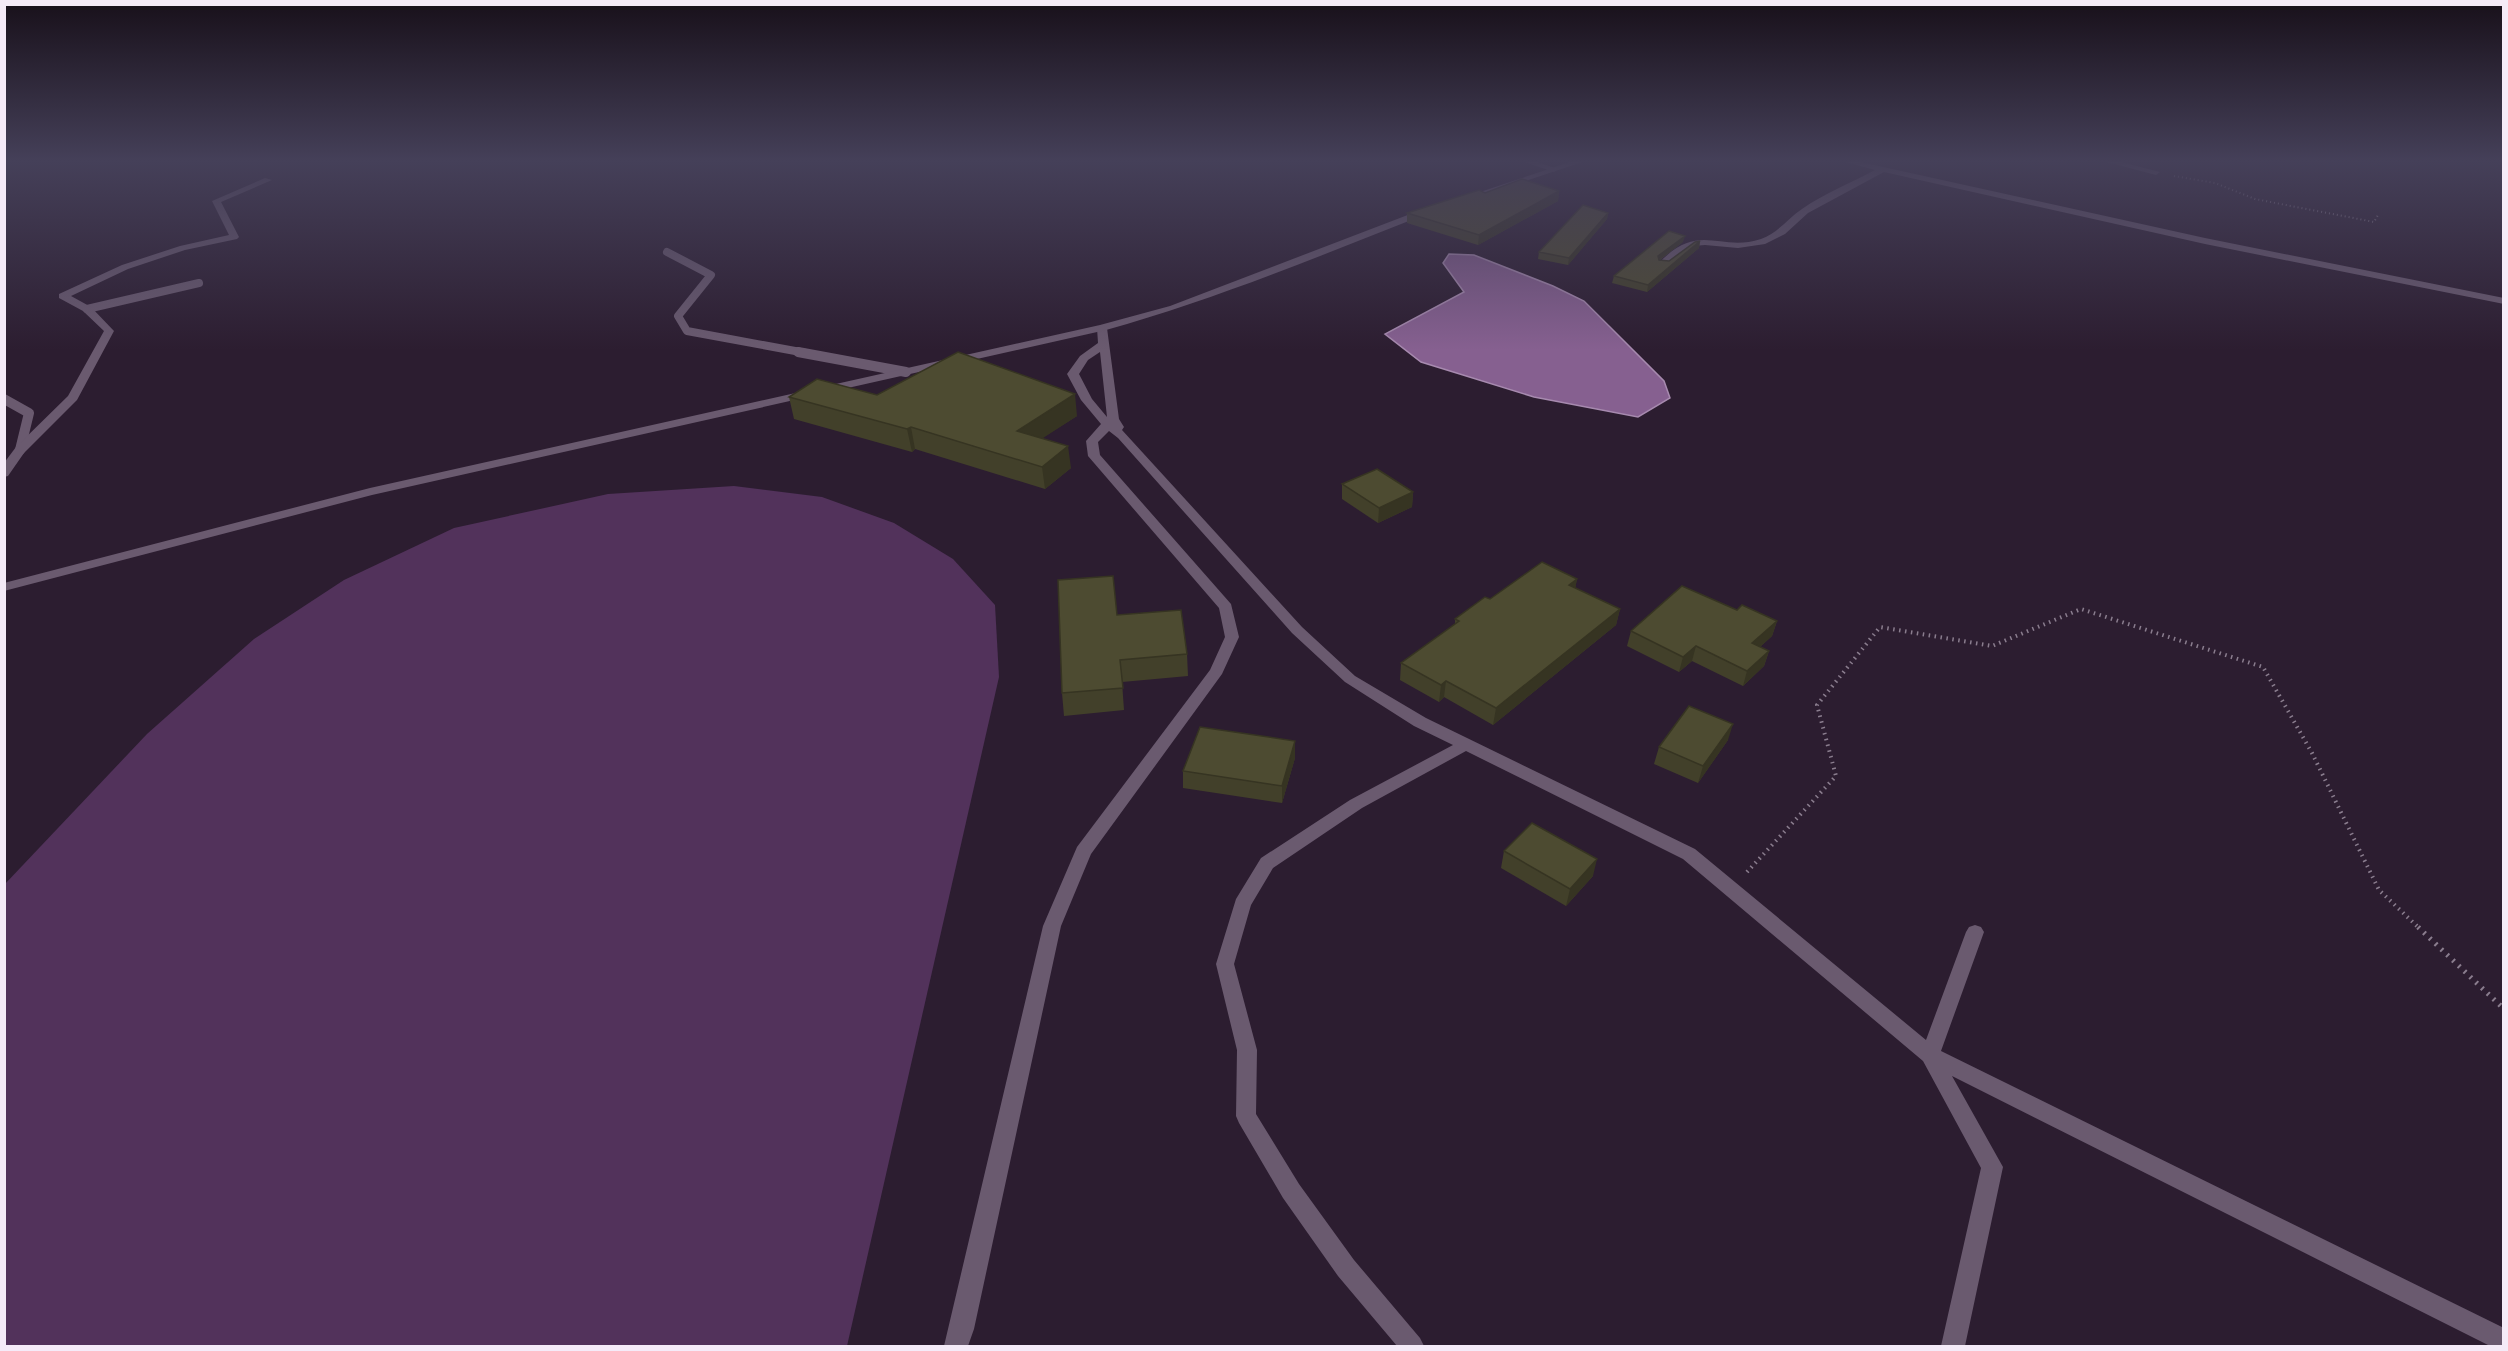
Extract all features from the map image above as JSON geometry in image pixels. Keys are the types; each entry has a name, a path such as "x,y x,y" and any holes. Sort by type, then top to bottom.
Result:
{"street":[{"path":"4,473 20,450 73,398 108,331 87,309 63,296 125,267 183,248 234,237 228,224"},
{"path":"4,587 369,492 1102,328 1174,308 1391,224"},
{"path":"1664,264 1690,244 1705,242 1738,245 1762,242 1782,232 1791,224"},
{"path":"2129,224 2504,301"},
{"path":"956,1347 1015,1098 1052,926 1083,852 1217,671 1232,637 1226,607 1094,456 1092,441 1110,422 1102,328"},
{"path":"1104,344 1084,358 1073,374 1080,391 1297,630 1350,679 1420,722 1689,854 1930,1055 2504,1341"},
{"path":"1412,1347 1346,1268 1291,1191 1246,1116 1247,1050 1225,964 1242,904 1267,863 1356,804 1465,744"},
{"path":"1953,1347 1992,1167 1930,1055 1975,932"}],"lane":[{"path":"667,252 711,274 678,316 687,331 906,372"},
{"path":"87,309 199,283"},
{"path":"4,399 29,413 20,450"}],"path":[{"path":"1731,889 1836,776 1817,705 1880,627 1992,646 2081,609 2263,667 2312,753 2379,890 2504,1009"}],"shaded area":[{"path":"1449,254 1474,255 1553,286 1584,301 1664,381 1670,398 1638,417 1534,397 1421,362 1385,334 1464,292 1443,263"},
{"path":"734,486 822,497 894,523 953,559 995,605 999,677 847,1346 5,1346 5,884 147,734 254,639 344,580 454,528 608,494"}],"building":[{"path":"1443,224 1499,224 1479,235"},
{"path":"1565,224 1598,224 1569,258 1539,252"},
{"path":"1669,231 1685,236 1658,256 1659,260 1669,261 1695,242 1700,241 1648,285 1614,276"},
{"path":"958,352 1075,394 1017,431 1068,446 1042,467 911,427 907,429 789,397 817,379 877,395"},
{"path":"1377,469 1413,492 1379,508 1342,484"},
{"path":"1542,562 1577,579 1569,585 1620,609 1496,708 1446,681 1441,685 1401,663 1459,621 1455,619 1485,597 1490,599"},
{"path":"1113,576 1117,615 1181,610 1187,654 1120,660 1123,688 1062,693 1058,580"},
{"path":"1682,586 1737,610 1742,605 1777,621 1752,643 1769,651 1747,671 1696,646 1683,657 1631,631"},
{"path":"1689,706 1733,724 1703,766 1659,747"},
{"path":"1200,727 1295,741 1282,786 1183,771"},
{"path":"1532,823 1597,859 1570,889 1504,851"}]}
